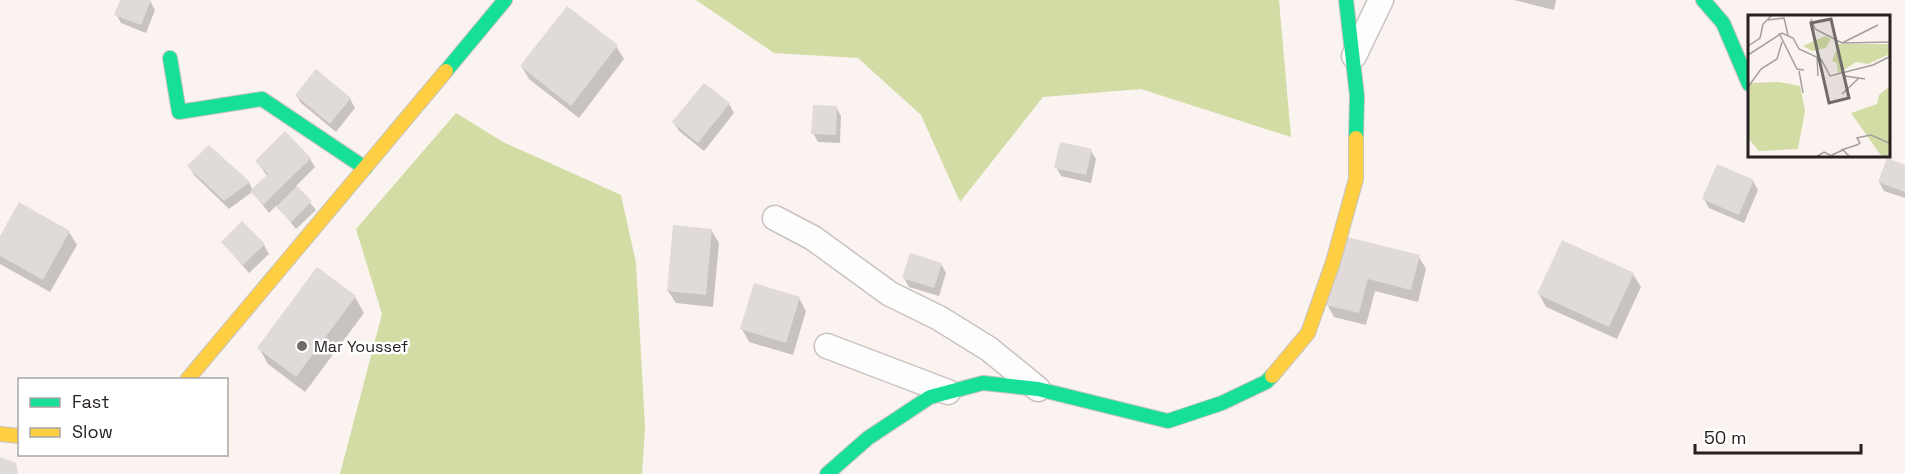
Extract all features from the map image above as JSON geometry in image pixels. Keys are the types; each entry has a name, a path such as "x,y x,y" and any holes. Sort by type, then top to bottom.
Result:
{"street":[{"path":"189,378 259,290 365,168 505,0"},
{"path":"827,474 868,438 930,397 983,383 1038,389 1168,421 1222,403 1266,382 1308,333 1333,262 1356,178 1357,96 1346,0"},
{"path":"1354,56 1381,0"},
{"path":"1703,0 1723,22 1748,82"},
{"path":"170,58 179,112 262,99 365,168"},
{"path":"775,218 813,238 890,294 939,318 989,349 1038,389"},
{"path":"827,346 948,392"},
{"path":"0,434 18,435"}],"green space":[{"path":"696,0 1279,0 1291,137 1141,89 1043,97 960,202 921,115 858,58 774,53"},
{"path":"456,113 503,142 621,195 636,263 645,427 642,474 340,474 382,314 356,229"}],"building":[{"path":"120,0 151,0 141,25 114,15"},
{"path":"567,6 618,45 571,106 520,66"},
{"path":"316,69 351,98 330,124 295,95"},
{"path":"704,83 730,103 698,143 672,122"},
{"path":"813,105 837,106 836,135 811,134"},
{"path":"285,131 311,158 263,205 250,191 268,174 255,161"},
{"path":"1060,142 1092,149 1086,175 1054,168"},
{"path":"209,145 250,182 224,201 187,166"},
{"path":"1887,158 1905,165 1905,192 1878,182"},
{"path":"1717,164 1754,180 1739,215 1702,199"},
{"path":"297,186 312,201 291,222 276,207"},
{"path":"19,202 70,231 43,280 0,256 0,236"},
{"path":"242,221 265,244 243,265 221,242"},
{"path":"673,225 712,229 706,295 667,291"},
{"path":"1343,236 1420,255 1411,290 1368,279 1359,313 1325,305"},
{"path":"1562,240 1634,273 1609,327 1537,294"},
{"path":"910,253 942,263 934,288 902,278"},
{"path":"317,267 356,296 296,377 257,348"},
{"path":"754,283 800,297 786,343 740,329"},
{"path":"0,457 16,463 18,474 0,474"}],"traffic: fast":[{"path":"446,71 505,0"},
{"path":"1346,0 1357,96 1356,138"},
{"path":"1703,0 1723,23 1748,82"},
{"path":"170,58 179,112 262,99 365,168"},
{"path":"827,474 868,438 930,397 983,383 1038,389 1168,421 1222,403 1266,382 1272,376"}],"traffic: slow":[{"path":"189,378 446,71"},
{"path":"1272,376 1308,333 1333,262 1356,179 1356,138"},
{"path":"0,434 18,436"}],"place":[{"name":"Mar Youssef","path":"302,346"}]}
